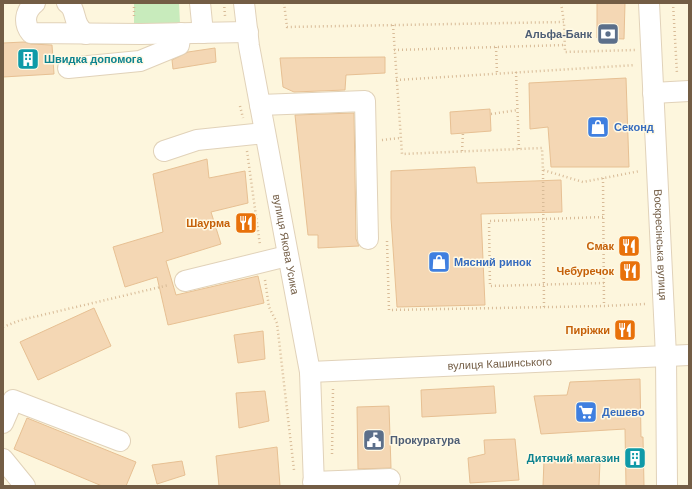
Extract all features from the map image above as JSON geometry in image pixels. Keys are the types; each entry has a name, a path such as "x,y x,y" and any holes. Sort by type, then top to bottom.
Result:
{"street":[{"path":"35,3 27,12 26,19 26,27 31,33 86,34 248,32"},
{"path":"67,3 71,7 78,29 86,34"},
{"path":"200,3 203,33"},
{"name":"вулиця Якова Усика","path":"244,3 265,133 310,372 314,482"},
{"name":"Воскресінська вулиця","path":"649,3 666,356 667,486"},
{"path":"68,68 140,61 179,45 181,33"},
{"path":"653,92 683,91"},
{"path":"260,105 365,101 377,236"},
{"path":"164,151 197,140 265,133"},
{"path":"185,281 288,256"},
{"name":"вулиця Кашинського","path":"310,372 689,355"},
{"path":"3,423 13,400 120,441"},
{"path":"3,459 25,486"},
{"path":"314,482 390,479"}],"path":[{"path":"284,3 287,27 564,22"},
{"path":"561,3 564,22 565,52 636,50"},
{"path":"673,3 683,91"},
{"path":"393,25 402,154 542,148 544,308"},
{"path":"394,50 565,45"},
{"path":"496,47 497,73"},
{"path":"396,80 636,65"},
{"path":"516,72 519,149"},
{"path":"491,114 518,110"},
{"path":"462,151 463,133"},
{"path":"247,148 269,307 277,323 314,482"},
{"path":"543,170 583,182 640,171"},
{"path":"603,178 604,306"},
{"path":"603,217 489,221 490,286 604,283"},
{"path":"377,236 390,310 544,308 646,304"},
{"path":"3,327 21,320 185,281"},
{"path":"314,482 333,388 341,388"}],"green space":[{"path":"134,3 179,3 180,24 202,22 134,34"}],"building":[{"path":"597,3 625,3 624,39 597,38"},
{"name":"Швидка допомога","path":"24,42 31,44 52,45 54,74 3,77 3,43"},
{"path":"215,48 216,62 173,69 172,60 188,52"},
{"path":"385,57 385,73 346,75 345,90 294,92 283,87 280,58"},
{"path":"626,78 629,167 551,167 548,127 530,129 529,83"},
{"path":"490,109 491,131 451,134 450,112"},
{"path":"354,113 356,239 359,246 318,248 318,235 308,235 295,115"},
{"path":"207,159 209,178 245,171 248,203 211,212 221,244 166,261 176,295 258,276 264,303 168,325 157,277 125,287 113,247 163,232 153,174"},
{"path":"475,167 477,183 561,180 562,212 481,214 485,305 397,307 391,218 391,171"},
{"path":"94,308 111,346 38,380 20,342"},
{"path":"263,331 265,359 238,363 234,335"},
{"path":"640,379 644,486 626,486 625,429 541,434 534,396 567,395 570,382"},
{"path":"494,386 496,413 422,417 421,390"},
{"path":"265,391 269,421 239,428 236,393"},
{"path":"389,406 391,468 358,469 357,407"},
{"path":"27,418 136,462 126,486 102,486 14,449"},
{"path":"515,439 519,480 470,483 468,458 485,454 484,440"},
{"path":"277,447 280,486 219,486 216,456"},
{"path":"544,460 600,461 599,486 543,486"},
{"path":"182,461 185,475 157,484 152,465"}],"place":[{"name":"Альфа-Банк","path":"608,34"},
{"name":"Швидка допомога","path":"28,59"},
{"name":"Секонд","path":"598,127"},
{"name":"Шаурма","path":"246,223"},
{"name":"Смак","path":"629,246"},
{"name":"Мясний ринок","path":"439,262"},
{"name":"Чебуречок","path":"630,271"},
{"name":"Пиріжки","path":"625,330"},
{"name":"Дешево","path":"586,412"},
{"name":"Прокуратура","path":"374,440"},
{"name":"Дитячий магазин","path":"635,458"}]}
